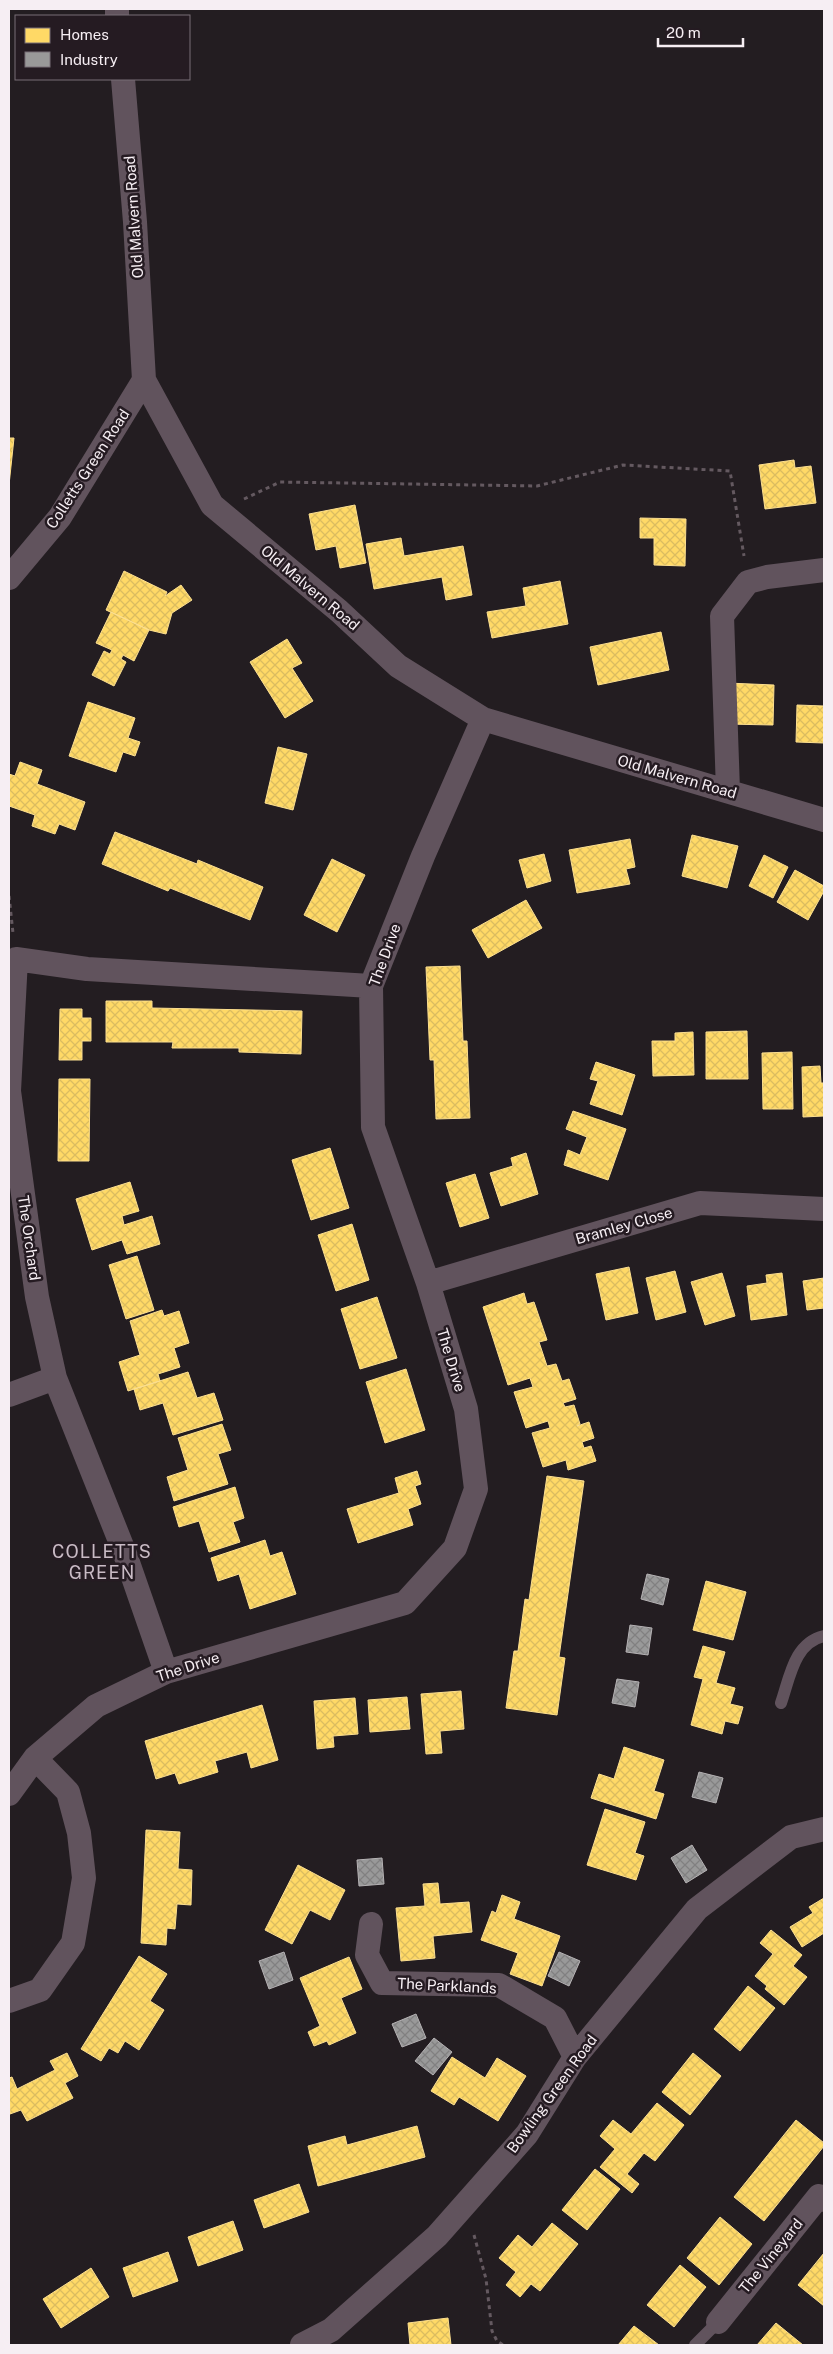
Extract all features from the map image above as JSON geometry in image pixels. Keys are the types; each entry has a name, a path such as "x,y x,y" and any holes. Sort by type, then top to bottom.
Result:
{"street":[{"name":"Old Malvern Road","path":"123,80 136,222 144,380 212,505 339,611 398,666 483,720 728,790 824,820"},
{"name":"Colletts Green Road","path":"9,578 60,517 144,380"},
{"path":"728,790 722,616 748,582 767,577 824,570"},
{"name":"The Drive","path":"9,1794 35,1758 96,1706 166,1672 405,1603 455,1548 476,1489 466,1409 428,1283 373,1127 371,986 423,856 483,720"},
{"path":"16,959 87,969 371,986"},
{"name":"The Orchard","path":"16,959 9,1090 37,1297 55,1378 124,1550 166,1672"},
{"name":"Bramley Close","path":"428,1283 700,1203 824,1209"},
{"path":"9,1395 55,1378"},
{"path":"9,2001 40,1990 73,1943 84,1878 79,1833 68,1792 35,1758"},
{"name":"Bowling Green Road","path":"302,2345 331,2330 437,2236 527,2134 575,2057 697,1909 791,1837 824,1829"},
{"name":"The Parklands","path":"371,1924 367,1955 382,1983 498,1985 555,2018 575,2057"},
{"name":"The Vineyard","path":"718,2322 819,2196 824,2200"}],"lane":[{"path":"781,1703 800,1650 813,1638 824,1636"},
{"path":"695,2345 718,2322"}],"path":[{"path":"212,505 250,497 280,482 537,486 622,465 730,471 748,582"},
{"path":"9,896 16,959"},
{"path":"456,2214 474,2232 486,2279 492,2331 497,2341 503,2345"}],"building: Homes":[{"path":"9,438 14,438 9,485"},
{"path":"794,460 795,468 811,466 816,503 765,509 759,465"},
{"path":"355,505 366,563 340,568 336,546 316,550 309,514"},
{"path":"640,518 686,519 685,566 654,565 654,538 640,538"},
{"path":"401,538 404,556 463,546 472,595 446,600 442,577 374,589 366,544"},
{"path":"124,571 167,592 165,596 181,585 192,600 172,613 166,634 149,630 106,610"},
{"path":"560,581 568,624 492,638 487,612 526,606 523,588"},
{"path":"111,612 149,630 134,661 123,655 121,659 126,662 114,686 92,675 104,651 110,654 112,650 96,643"},
{"path":"661,632 669,670 598,685 590,647"},
{"path":"287,639 302,663 292,668 313,701 285,718 250,662"},
{"path":"727,683 774,685 773,725 726,724"},
{"path":"88,702 135,718 128,738 140,742 135,756 123,752 116,772 69,756"},
{"path":"797,705 824,706 824,743 796,742"},
{"path":"278,747 307,754 293,810 265,803"},
{"path":"20,762 42,770 37,784 85,802 75,830 59,824 55,834 32,826 35,815 9,806 9,774 15,776"},
{"path":"115,832 197,864 198,860 263,887 250,920 170,888 168,891 102,864"},
{"path":"692,835 738,846 727,888 682,876"},
{"path":"630,839 635,867 626,869 630,884 577,893 569,850"},
{"path":"544,854 551,881 527,888 519,860"},
{"path":"764,855 788,867 773,898 749,886"},
{"path":"332,859 365,875 337,932 304,915"},
{"path":"795,870 824,886 824,891 808,920 777,902"},
{"path":"526,900 542,928 488,958 472,930"},
{"path":"460,966 463,1041 467,1041 470,1118 436,1119 434,1060 430,1060 426,967"},
{"path":"106,1001 152,1001 152,1008 302,1011 301,1054 239,1052 239,1048 172,1048 173,1042 106,1042"},
{"path":"60,1009 82,1009 82,1018 91,1018 91,1041 82,1041 82,1060 59,1060"},
{"path":"747,1031 748,1079 706,1079 706,1032"},
{"path":"693,1032 694,1075 653,1076 652,1041 675,1041 675,1033"},
{"path":"792,1052 793,1109 763,1109 762,1053"},
{"path":"596,1062 635,1075 622,1115 590,1104 598,1081 590,1079"},
{"path":"820,1066 821,1083 824,1083 824,1116 803,1117 802,1067"},
{"path":"59,1079 90,1079 89,1161 58,1161"},
{"path":"573,1111 626,1129 608,1180 564,1165 568,1150 580,1155 587,1137 566,1129"},
{"path":"330,1148 349,1208 311,1220 292,1160"},
{"path":"526,1153 538,1194 501,1206 490,1173 513,1166 511,1158"},
{"path":"475,1174 489,1218 460,1227 446,1183"},
{"path":"130,1182 139,1211 122,1216 124,1225 152,1216 160,1244 127,1254 122,1240 92,1250 76,1199"},
{"path":"352,1224 369,1280 336,1291 318,1235"},
{"path":"137,1256 154,1310 126,1319 109,1265"},
{"path":"629,1267 638,1313 606,1320 596,1274"},
{"path":"675,1271 686,1312 656,1320 646,1278"},
{"path":"722,1273 735,1316 705,1325 691,1282"},
{"path":"782,1273 787,1315 751,1320 747,1286 767,1283 766,1275"},
{"path":"824,1278 824,1308 807,1310 803,1281"},
{"path":"524,1293 527,1304 534,1302 547,1340 539,1342 547,1366 556,1364 562,1381 569,1379 576,1399 563,1403 565,1407 574,1405 580,1424 577,1426 589,1422 594,1438 582,1442 584,1448 591,1446 596,1461 568,1470 566,1460 543,1467 532,1433 550,1428 548,1421 526,1428 514,1392 533,1387 530,1378 508,1385 483,1307"},
{"path":"377,1297 397,1358 360,1369 341,1309"},
{"path":"162,1310 164,1316 179,1311 189,1343 174,1348 180,1367 158,1374 160,1381 128,1391 119,1362 140,1355 130,1321"},
{"path":"406,1369 425,1430 385,1443 366,1382"},
{"path":"188,1372 197,1398 214,1393 223,1420 173,1435 163,1403 140,1410 134,1389"},
{"path":"222,1424 231,1450 218,1454 228,1484 174,1501 167,1477 188,1470 178,1438"},
{"path":"417,1471 421,1484 415,1486 421,1504 408,1509 413,1525 358,1543 347,1509 399,1493 395,1478"},
{"path":"547,1476 584,1481 559,1657 565,1658 557,1715 506,1708 514,1651 518,1651 525,1599 529,1600"},
{"path":"235,1487 244,1518 233,1522 240,1542 209,1552 199,1521 179,1527 173,1507"},
{"path":"265,1540 270,1556 282,1552 296,1594 250,1609 239,1574 218,1581 211,1558"},
{"path":"706,1581 746,1592 733,1640 693,1630"},
{"path":"703,1646 725,1652 716,1683 735,1688 730,1704 743,1707 738,1724 725,1721 722,1734 691,1725 703,1679 694,1677"},
{"path":"461,1691 464,1729 440,1731 442,1753 426,1754 421,1694"},
{"path":"407,1697 410,1729 370,1732 368,1700"},
{"path":"355,1698 358,1734 333,1736 334,1747 317,1749 314,1701"},
{"path":"262,1705 278,1760 251,1768 247,1752 215,1761 218,1772 179,1784 175,1773 156,1779 145,1741"},
{"path":"624,1747 664,1760 654,1791 664,1794 656,1819 591,1798 599,1774 614,1779"},
{"path":"605,1809 645,1822 635,1853 644,1856 636,1880 587,1865"},
{"path":"146,1830 180,1832 178,1869 192,1870 191,1905 177,1904 175,1929 167,1928 166,1945 141,1943"},
{"path":"298,1865 345,1890 330,1920 310,1910 292,1944 265,1930"},
{"path":"438,1883 440,1904 469,1902 472,1932 433,1936 435,1958 401,1961 396,1908 425,1906 423,1884"},
{"path":"502,1895 520,1902 514,1919 560,1936 542,1986 510,1974 518,1953 481,1940 492,1911 496,1913"},
{"path":"824,1898 824,1933 802,1947 790,1927 813,1913 809,1907"},
{"path":"771,1930 802,1955 793,1966 807,1977 784,2005 765,1989 767,1986 755,1976 773,1954 760,1943"},
{"path":"139,1956 167,1974 150,2001 164,2010 139,2050 125,2041 118,2053 109,2048 101,2061 81,2049"},
{"path":"349,1957 362,1989 341,1998 356,2033 329,2045 327,2041 314,2046 308,2032 320,2026 300,1978"},
{"path":"748,1986 775,2008 740,2051 714,2029"},
{"path":"67,2053 78,2076 65,2083 73,2098 27,2121 21,2110 10,2114 9,2078 12,2077 17,2089 55,2070 50,2061"},
{"path":"693,2053 721,2076 690,2115 662,2092"},
{"path":"452,2057 485,2078 497,2058 526,2076 498,2121 459,2097 454,2105 431,2091"},
{"path":"657,2103 684,2125 655,2161 644,2153 627,2174 639,2184 632,2193 600,2167 615,2149 600,2136 613,2120 631,2134"},
{"path":"796,2120 824,2143 824,2146 764,2221 734,2197"},
{"path":"417,2126 425,2157 318,2186 308,2146 345,2136 347,2145"},
{"path":"595,2169 620,2189 587,2230 562,2210"},
{"path":"299,2184 309,2212 264,2228 254,2200"},
{"path":"720,2217 752,2244 719,2285 687,2258"},
{"path":"233,2221 243,2250 198,2266 188,2237"},
{"path":"552,2223 578,2244 540,2291 531,2284 520,2297 506,2285 516,2272 499,2258 518,2235 532,2247"},
{"path":"168,2252 178,2281 133,2297 123,2268"},
{"path":"824,2253 824,2306 798,2285"},
{"path":"680,2265 706,2287 674,2327 647,2305"},
{"path":"91,2268 109,2297 61,2328 43,2299"},
{"path":"448,2318 451,2345 410,2345 408,2323"},
{"path":"776,2323 803,2345 757,2345"},
{"path":"634,2326 659,2345 618,2345"}],"building: Industry":[{"path":"647,1574 669,1579 663,1605 641,1599"},
{"path":"630,1625 652,1628 648,1655 626,1652"},
{"path":"617,1679 639,1682 635,1707 612,1703"},
{"path":"699,1772 723,1778 716,1803 692,1797"},
{"path":"692,1845 707,1870 686,1883 671,1858"},
{"path":"382,1858 384,1884 359,1886 357,1860"},
{"path":"284,1952 293,1980 269,1989 259,1961"},
{"path":"559,1952 580,1961 569,1986 548,1976"},
{"path":"416,2014 426,2038 402,2047 392,2024"},
{"path":"434,2038 452,2052 433,2075 415,2061"}],"district":[{"name":"COLLETTS GREEN","path":"102,1562"}]}
